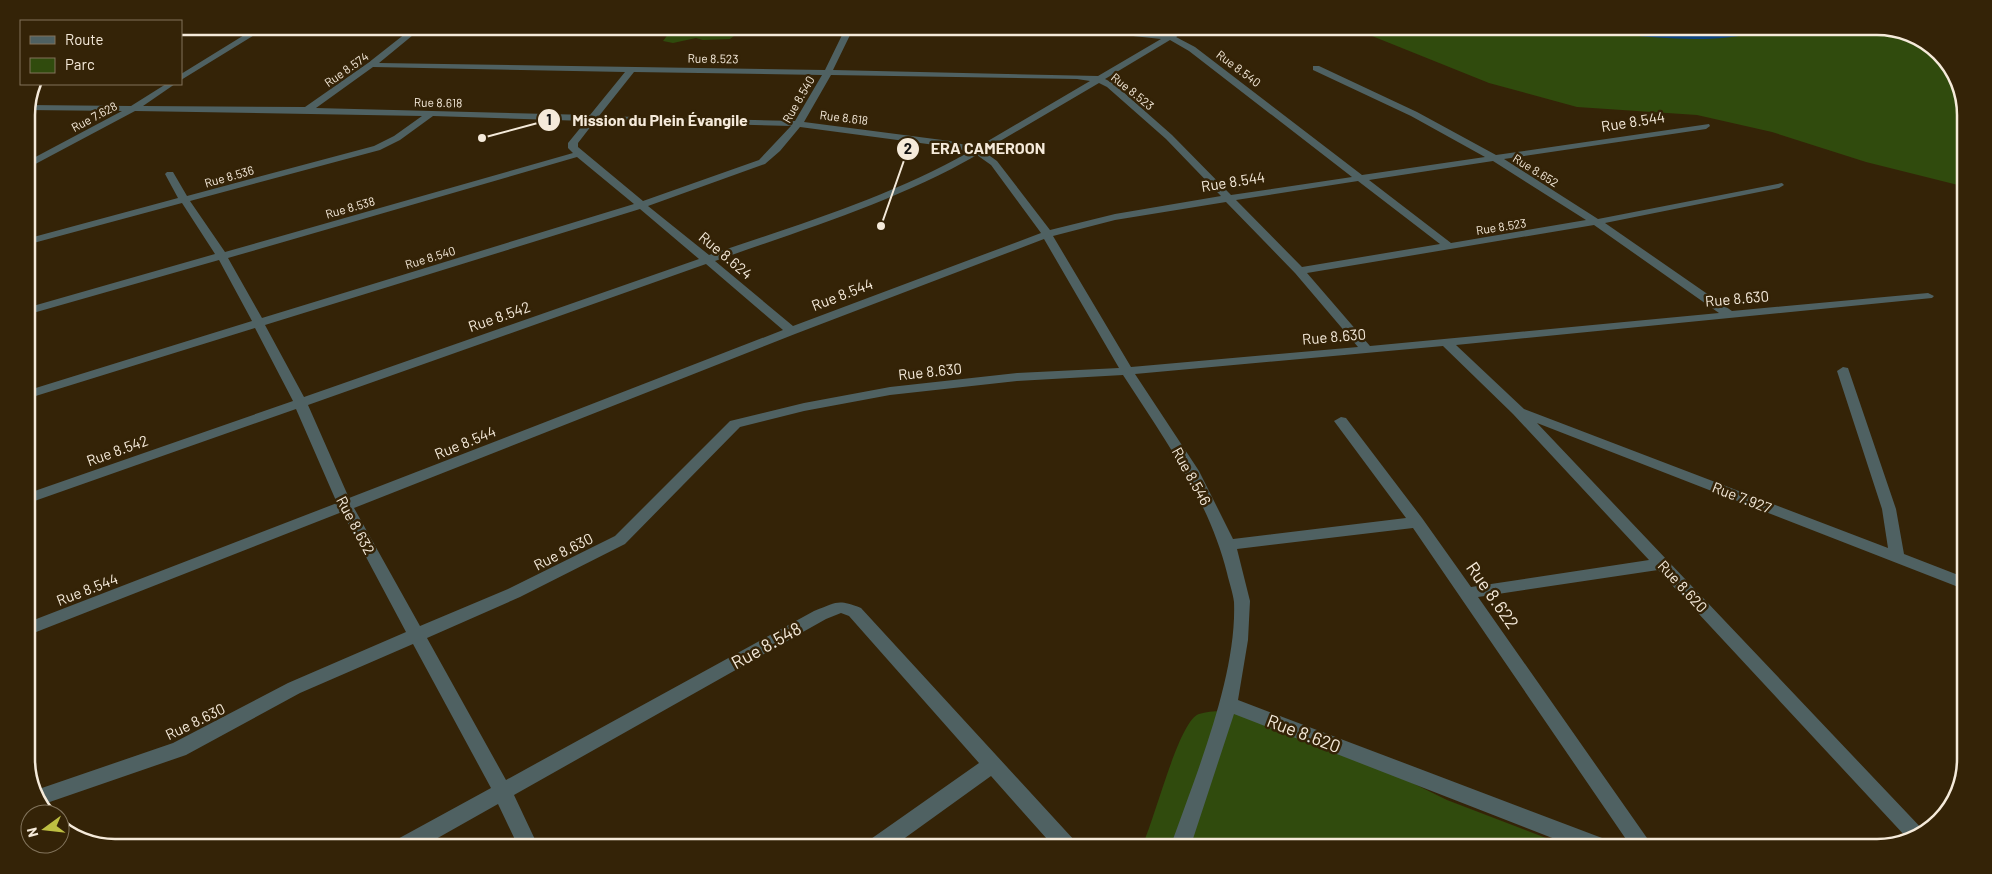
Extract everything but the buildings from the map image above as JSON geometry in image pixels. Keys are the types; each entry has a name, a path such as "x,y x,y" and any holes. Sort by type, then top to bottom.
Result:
{"street":[{"path":"182,77 250,35"},
{"name":"Rue 8.574","path":"306,110 372,65 409,35"},
{"name":"Rue 8.540","path":"35,392 641,204 762,162 778,150 800,124 846,35"},
{"name":"Rue 8.540","path":"1143,35 1172,38 1215,65 1450,247"},
{"path":"977,151 1176,35"},
{"path":"182,65 200,66"},
{"name":"Rue 8.523","path":"372,65 828,72 1098,79 1110,85 1161,130 1230,198 1299,271 1596,222 1780,185"},
{"name":"Rue 8.652","path":"1316,68 1414,114 1495,158 1596,222 1730,315"},
{"path":"579,154 573,148 573,143 631,70"},
{"name":"Rue 7.628","path":"35,161 131,110 170,85"},
{"name":"Rue 8.618","path":"35,108 306,110 800,124 950,144 977,151"},
{"name":"Rue 8.536","path":"35,240 377,148 397,138 430,114"},
{"name":"Rue 8.544","path":"35,627 346,507 791,331 1047,234 1116,217 1230,198 1706,126"},
{"name":"Rue 8.546","path":"977,151 994,163 1047,234 1127,370 1192,472 1228,545 1242,601 1240,640 1228,704 1183,839"},
{"name":"Rue 8.542","path":"35,496 871,202 944,170 977,151"},
{"name":"Rue 8.624","path":"579,154 641,204 644,209 710,260 791,331"},
{"name":"Rue 8.538","path":"35,309 579,154"},
{"name":"Rue 8.632","path":"170,174 185,201 222,256 259,324 300,402 346,507 502,792 526,839"},
{"path":"1299,271 1367,350"},
{"name":"Rue 8.630","path":"44,795 179,749 294,688 514,593 620,540 660,502 703,454 736,424 804,408 890,392 1017,377 1367,350 1928,296"},
{"name":"Rue 8.620","path":"1445,341 1518,412 1913,830"},
{"path":"1843,371 1889,509 1897,557"},
{"name":"Rue 7.927","path":"1518,412 1957,580"},
{"name":"Rue 8.622","path":"1342,421 1468,594 1638,839"},
{"path":"1228,545 1417,522"},
{"path":"1468,594 1662,564"},
{"name":"Rue 8.548","path":"418,839 820,615 841,607 856,612 991,765 1060,839"},
{"name":"Rue 8.620","path":"1228,704 1580,839"},
{"path":"888,839 991,765"}],"green space":[{"path":"668,35 735,35 730,39 703,40 696,38 673,43 663,41"},
{"path":"1368,35 1877,35 1892,37 1907,41 1926,52 1940,66 1951,85 1957,110 1957,185 1866,162 1772,132 1697,115 1577,107 1489,83"},
{"path":"1245,710 1343,749 1447,800 1549,839 1145,839 1183,735 1191,721 1199,714 1216,711"}],"place":[{"name":"Mission du Plein Évangile","path":"482,138"},
{"name":"ERA CAMEROON","path":"881,226"}]}
